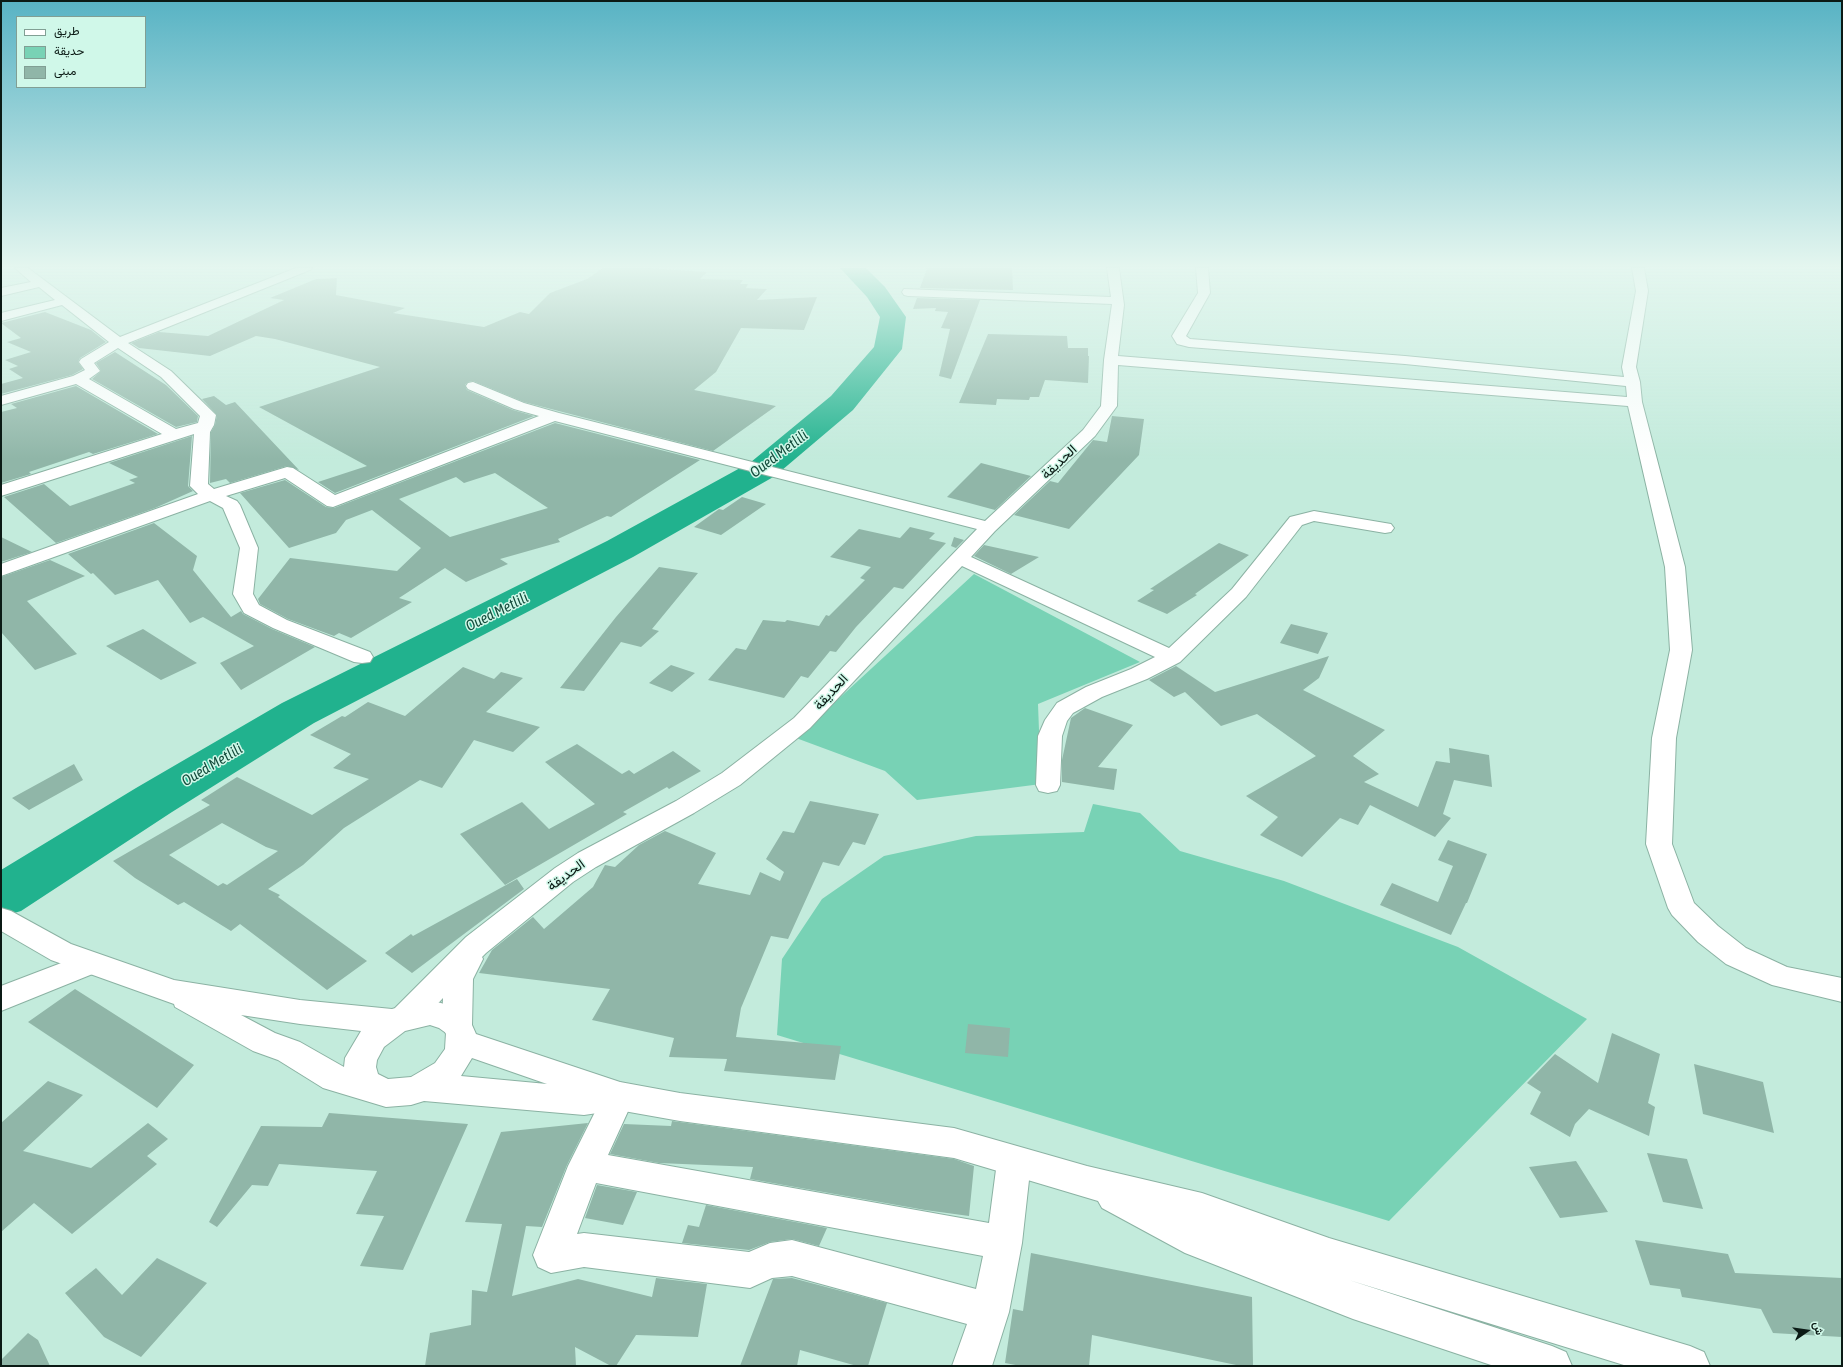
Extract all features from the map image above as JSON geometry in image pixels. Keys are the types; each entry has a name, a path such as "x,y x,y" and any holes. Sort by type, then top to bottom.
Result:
{"street":[{"path":"105,332 166,374 208,415 206,425 202,432 199,486 211,496 231,505 250,548 242,594 251,609 280,624 362,657"},
{"path":"1,401 78,379 93,372 86,362 118,342 144,332"},
{"name":"الحديقة","path":"400,1019 476,946 564,875 587,860 685,807 731,779 802,723 989,527 1093,428 1109,406 1111,360 1114,332"},
{"path":"1182,332 1180,336 1182,341 1189,343 1342,354 1634,392"},
{"path":"1635,332 1629,367 1675,567 1681,650 1664,738 1659,844 1682,908 1708,934 1736,956 1782,978 1842,990"},
{"path":"1111,360 1452,386 1634,392"},
{"path":"78,379 174,434"},
{"path":"473,386 519,406 554,416 989,527"},
{"path":"1,570 211,496 287,472 333,502 554,416"},
{"path":"1,491 174,434 206,425"},
{"path":"1048,784 1050,736 1056,720 1064,708 1094,692 1138,674 1172,657 1239,593 1296,521 1314,516 1385,528"},
{"path":"959,558 1172,657"},
{"path":"1,918 61,952 173,992 264,1042 288,1051 334,1078 386,1093 398,1093 424,1087 436,1080 454,1062 459,1034 458,979 476,946"},
{"path":"1,999 90,963"},
{"path":"173,992 300,1012 400,1019 418,1014 441,1015 450,1019 459,1034 619,1096 680,1107 954,1143 1014,1162 1087,1182 1202,1209 1329,1256 1690,1366"},
{"path":"376,1090 367,1084 362,1076 360,1067 361,1058 373,1038 400,1019"},
{"path":"424,1087 584,1101 619,1096"},
{"path":"619,1096 585,1166 551,1255 584,1250 750,1270 770,1261 792,1258 990,1312"},
{"path":"972,1366 990,1312 1004,1243 1014,1162"},
{"path":"585,1166 1004,1243"},
{"path":"1087,1182 1198,1241 1353,1300 1552,1366"}],"green space":[{"path":"974,574 1140,662 1038,704 1041,784 917,800 885,771 796,738"},
{"path":"1093,804 1140,813 1180,851 1284,881 1458,947 1587,1019 1389,1221 777,1035 782,959 822,899 884,856 976,836 1084,832"}],"building":[{"path":"13,332 93,332 106,342 80,358 78,362 83,369 72,375 1,394 1,384 23,378 9,369 18,366 5,360 31,352 7,342 21,338"},
{"path":"159,332 208,336 217,332 739,332 716,372 694,390 776,406 713,451 524,402 473,381 468,382 465,385 467,390 513,410 534,416 335,493 318,482 367,466 259,407 380,367 275,339 256,336 210,356 139,348 131,343"},
{"path":"949,332 968,332 951,379 939,376"},
{"path":"988,334 1067,336 1068,348 1088,348 1088,383 1045,380 1039,397 1030,397 1029,400 997,399 996,405 959,403"},
{"path":"115,352 166,385 198,416 197,422 176,427 92,379 101,371 96,363"},
{"path":"76,386 158,434 93,454 89,452 29,472 31,474 1,483 1,412 17,408 11,404"},
{"path":"214,396 226,405 235,402 299,470 287,466 230,483 226,479 210,483 211,432 215,425 217,415 202,399"},
{"path":"1112,416 1144,419 1139,455 1069,529 1014,515 1050,481 1058,483 1093,440 1107,442"},
{"path":"555,423 700,460 611,517 607,516 558,539 560,542 500,559 508,564 466,582 445,568 399,598 412,602 351,638 339,633 334,636 288,619 260,604 258,599 290,558 397,571 421,548 372,510 346,520 336,533 289,548 240,493 285,480 326,507 334,508","holes":["495,473 548,508 450,537 399,499 456,477 464,483"]},
{"path":"192,436 188,486 193,491 155,508 56,543 4,497 44,484 70,506 135,483 129,480 138,477 109,463"},
{"path":"981,463 1031,476 995,510 947,497"},
{"path":"742,497 766,504 721,535 694,527 719,509 723,510"},
{"path":"154,523 197,556 193,570 231,617 241,611 243,614 272,629 315,647 241,690 220,663 254,646 203,617 190,623 158,580 115,595 93,573 91,574 68,554"},
{"path":"910,527 935,533 929,539 946,543 903,589 894,587 856,627 836,652 830,651 808,678 801,676 784,698 708,680 736,648 746,650 763,620 785,622 787,620 819,626 826,615 829,616 865,580 860,578 871,567 830,557 859,529 900,538"},
{"path":"1,537 32,552 1,562"},
{"path":"954,537 964,540 956,548 951,546"},
{"path":"1219,543 1249,555 1195,594 1197,595 1167,614 1137,601 1154,590 1150,589"},
{"path":"984,545 1039,557 1011,574 974,556"},
{"path":"50,560 85,576 27,601 77,654 35,670 1,632 1,577"},
{"path":"659,567 698,573 652,629 659,631 641,647 621,642 584,691 560,688 616,617"},
{"path":"1291,624 1328,633 1318,654 1280,643"},
{"path":"143,629 197,663 161,680 106,646"},
{"path":"1329,656 1319,678 1303,690 1385,730 1353,756 1379,774 1364,782 1418,807 1436,761 1450,763 1449,748 1489,755 1492,787 1454,780 1443,814 1451,818 1435,837 1370,805 1358,825 1340,818 1302,857 1260,835 1278,817 1246,796 1316,756 1257,714 1221,726 1185,692 1174,697 1149,680 1176,666 1215,692"},
{"path":"671,665 695,673 672,692 649,683"},
{"path":"463,667 494,679 501,672 523,678 486,712 540,727 513,752 474,740 442,788 420,780 344,828 303,865 268,889 280,895 278,897 367,961 327,990 240,924 231,931 184,902 178,905 135,878 113,861 210,805 201,800 237,777 312,815 369,779 333,768 351,754 310,735 342,716 345,717 368,702 405,716","holes":["222,823 266,847 278,851 227,885 223,883 218,886 169,855"]},
{"path":"1085,708 1133,725 1098,767 1117,769 1114,790 1062,782 1062,760 1071,718"},
{"path":"577,744 622,774 629,770 634,774 673,751 701,771 669,789 667,787 623,812 627,814 505,885 460,834 522,802 549,829 595,804 545,762"},
{"path":"74,764 83,780 29,810 12,798"},
{"path":"810,801 879,814 865,845 853,842 839,866 823,862 788,939 771,936 741,1008 736,1037 841,1046 835,1080 724,1071 727,1059 669,1057 674,1038 592,1020 610,989 479,973 492,950 533,917 544,929 593,887 605,865 615,867 639,845 665,831 716,853 698,884 750,895 760,872 780,881 784,872 766,859 783,831 794,833"},
{"path":"1448,840 1487,854 1467,903 1451,935 1380,905 1392,883 1438,902 1453,866 1438,860"},
{"path":"517,879 524,889 412,973 385,953 411,934 413,936"},
{"path":"75,989 194,1065 157,1108 28,1022"},
{"path":"968,1024 1010,1028 1008,1057 965,1053"},
{"path":"1612,1033 1660,1054 1648,1103 1655,1107 1649,1136 1589,1109 1575,1124 1570,1137 1530,1114 1541,1092 1527,1083 1555,1054 1598,1083"},
{"path":"1694,1064 1763,1082 1774,1133 1703,1114"},
{"path":"48,1081 83,1095 23,1151 91,1168 148,1123 168,1139 147,1156 157,1164 72,1234 34,1203 1,1232 1,1123"},
{"path":"329,1113 468,1124 403,1270 360,1266 384,1216 356,1214 377,1171 279,1164 268,1186 252,1185 217,1227 209,1222 261,1126 322,1127"},
{"path":"672,1121 954,1159 974,1166 969,1216 925,1210 750,1179 753,1167 659,1163 610,1154 624,1124 671,1126"},
{"path":"588,1123 567,1165 542,1227 526,1226 512,1296 578,1279 652,1297 656,1278 707,1284 698,1337 636,1335 616,1366 611,1366 575,1347 576,1366 425,1366 430,1333 471,1325 472,1290 487,1292 502,1224 465,1222 501,1132"},
{"path":"1647,1153 1687,1159 1703,1209 1663,1202"},
{"path":"1576,1161 1608,1212 1560,1218 1529,1167"},
{"path":"597,1185 637,1192 623,1225 585,1218"},
{"path":"706,1205 827,1228 819,1246 792,1239 770,1242 749,1250 682,1243 688,1225 699,1227"},
{"path":"1635,1240 1728,1254 1735,1273 1842,1278 1842,1337 1773,1333 1761,1309 1682,1297 1680,1289 1650,1285"},
{"path":"1031,1253 1252,1297 1253,1366 1241,1366 1092,1335 1089,1366 1021,1366 1005,1363 1013,1309 1023,1311"},
{"path":"157,1258 207,1283 141,1357 104,1337 65,1293 96,1268 122,1295"},
{"path":"792,1278 887,1303 868,1366 857,1366 800,1350 797,1366 740,1366 773,1279"},
{"path":"28,1333 38,1340 50,1366 1,1366 1,1360"}],"waterway":[{"name":"Oued Metlili","path":"1,897 154,800 298,713 620,549 763,469 842,403 888,349 891,332"}]}
